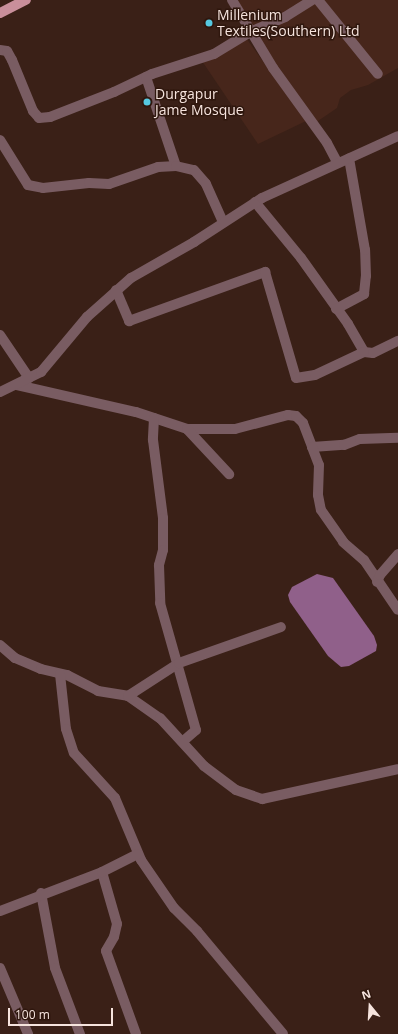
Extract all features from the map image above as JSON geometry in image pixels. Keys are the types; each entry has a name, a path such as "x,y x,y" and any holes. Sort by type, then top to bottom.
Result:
{"main road":[{"path":"0,13 26,0"}],"street":[{"path":"232,0 250,32 299,108 327,143 337,162"},
{"path":"0,50 7,51 12,60 24,94 40,118 50,116 114,92 146,77 214,54 250,32 285,17 312,0"},
{"path":"318,0 378,74"},
{"path":"146,77 176,166"},
{"path":"0,392 41,372 87,316 116,290 255,202 337,162 398,136"},
{"path":"0,140 28,185 43,188 89,183 109,184 158,167 176,166 194,170 206,184 223,222"},
{"path":"336,309 364,294 366,276 365,250 349,158"},
{"path":"255,202 301,258 364,352"},
{"path":"116,290 129,321 265,272 296,378 315,375 364,352 373,352 398,341"},
{"path":"0,335 29,378"},
{"path":"17,385 154,418 187,429 235,430 288,415 296,416 303,423 319,465 318,490 321,510 343,542 364,560 398,610"},
{"path":"154,418 153,440 163,518 163,550 159,565 160,603 163,620 179,663 196,730 182,742"},
{"path":"187,429 229,474"},
{"path":"312,447 344,445 360,439 398,438"},
{"path":"378,582 380,575 398,554"},
{"path":"128,696 179,663 281,627"},
{"path":"2,650 15,658 60,674 98,691 128,696 148,708 204,766 236,790 262,799 398,769"},
{"path":"60,674 66,729 74,753 115,798 138,854 174,908 197,931 283,1034"},
{"path":"0,911 41,893 102,872 138,854"},
{"path":"102,872 117,924 114,937 106,951 136,1034"},
{"path":"41,893 55,968 80,1034"},
{"path":"0,968 28,1034"}],"shaded area":[{"path":"233,0 398,0 398,68 368,85 351,90 340,98 337,108 315,123"},
{"path":"246,38 306,121 258,144 202,61"},
{"path":"317,574 333,578 374,636 377,645 376,651 349,666 341,667 328,656 290,602 288,595 292,587"}],"place":[{"name":"Millenium Textiles(Southern) Ltd","path":"209,23"},
{"name":"Durgapur Jame Mosque","path":"147,102"}]}
